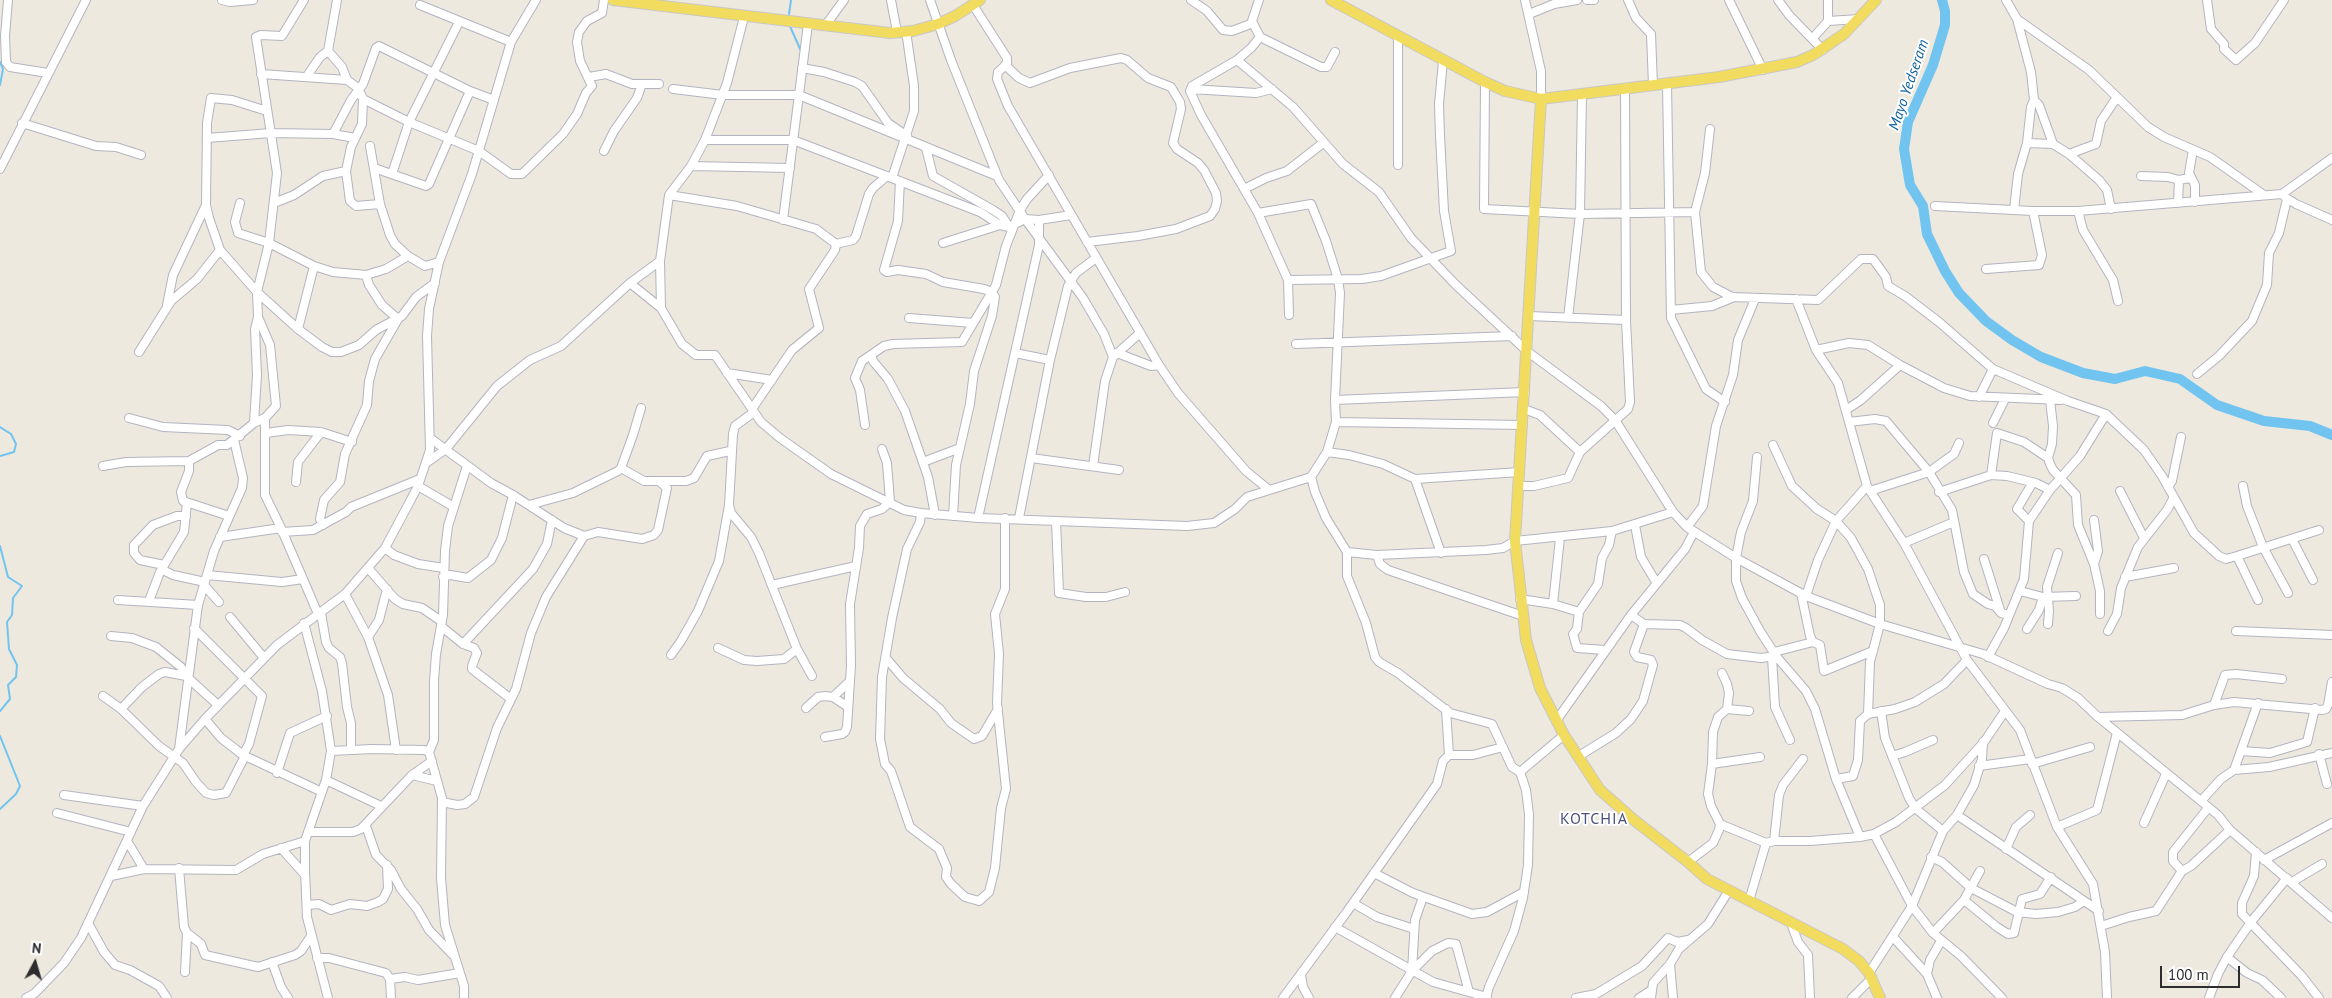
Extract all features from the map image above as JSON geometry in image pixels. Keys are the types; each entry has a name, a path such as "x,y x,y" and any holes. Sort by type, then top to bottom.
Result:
{"main road":[{"path":"613,0 825,26 902,32 938,24 976,2"},
{"path":"1331,0 1342,3 1443,61 1485,82 1526,97 1542,99 1763,70 1797,62 1822,50 1844,34 1873,1"},
{"path":"1542,99 1515,541 1526,640 1540,688 1564,735 1600,790 1707,879 1728,892 1843,949 1859,962 1870,975 1880,998"}],"street":[{"path":"8,0 4,36 6,62 10,67 48,73"},
{"path":"0,169 86,0"},
{"path":"222,0 230,2 253,0"},
{"path":"254,424 257,375 255,329 258,317 257,292 269,243 277,173 257,52 257,35 282,36 304,0"},
{"path":"307,76 320,57 328,51 337,0"},
{"path":"26,998 34,993 64,963 88,923 143,806 177,752 205,719 264,658 304,624 345,594 385,548 419,482 430,450 427,336 439,262 479,151 511,42 536,0"},
{"path":"363,99 409,122 479,151 511,174 517,175 527,171 571,124 586,93 592,86 577,50 579,32 587,20 602,13 604,0"},
{"path":"825,26 844,0"},
{"path":"891,0 902,32 914,86 914,111 893,178 898,221 884,270 887,272 898,270 926,274 943,282 992,292 995,297 992,316 974,371 970,404 953,485 953,516"},
{"path":"930,0 997,176 1025,219 1070,281 1104,334 1115,355 1151,366 1159,365"},
{"path":"1191,0 1207,12 1224,30 1241,29 1253,23"},
{"path":"1259,0 1254,10 1253,23 1260,37 1321,67 1327,67 1335,52"},
{"path":"1525,0 1541,71 1542,99"},
{"path":"1529,14 1554,4 1577,0"},
{"path":"1588,0 1594,0"},
{"path":"1628,0 1636,18 1651,34 1653,85"},
{"path":"1729,0 1763,70"},
{"path":"1778,0 1789,15 1813,38 1822,50"},
{"path":"1813,38 1828,21 1828,0"},
{"path":"2006,0 2017,19 2031,72 2034,100 2031,107 2027,143 2018,174 2014,210"},
{"path":"2207,0 2211,29 2224,44 2224,49 2236,60 2255,42 2284,0"},
{"path":"976,2 1006,58 1005,65 998,72 999,86 1070,215 1159,365 1178,393 1246,471 1268,489"},
{"path":"420,5 511,42"},
{"path":"661,308 660,262 670,195 691,166 705,140 723,95 744,17"},
{"path":"1828,21 1858,19"},
{"path":"2017,19 2089,70 2148,127 2164,138 2210,157 2264,195"},
{"path":"392,174 409,122 459,22"},
{"path":"783,220 808,24"},
{"path":"1398,36 1398,165"},
{"path":"1260,37 1237,60 1192,86 1191,96 1258,212 1288,280 1290,315"},
{"path":"333,134 366,77 376,48 379,46 470,91 494,100"},
{"path":"328,51 342,67 347,80"},
{"path":"1005,65 1019,78 1030,84 1070,68 1121,58 1127,60 1148,78 1171,87 1180,102 1182,109 1173,143 1177,149 1198,163 1204,170 1216,193 1215,209 1210,216 1176,229 1087,242"},
{"path":"1237,60 1257,79 1293,107 1343,164 1380,192 1411,238 1456,286 1528,352 1601,406 1614,420 1673,512 1690,529 1736,558 1804,595 1880,624 1988,657 2048,684 2062,688 2078,698 2098,717 2201,802 2230,830 2332,918"},
{"path":"1288,280 1362,279 1381,276 1432,260 1452,251 1444,211 1440,136 1439,104 1443,61"},
{"path":"802,68 824,72 862,86 888,123 907,138"},
{"path":"262,74 347,80 358,88 363,99 362,124 355,138 346,171 348,194 353,205 380,204"},
{"path":"589,76 606,74 632,84 659,84"},
{"path":"1485,82 1484,209 1626,215 1694,212"},
{"path":"1667,83 1671,310 1673,325 1706,389 1725,402"},
{"path":"604,151 614,130 636,98 642,84"},
{"path":"673,88 723,95 799,95 997,176"},
{"path":"1191,89 1256,93 1272,89"},
{"path":"1519,486 1534,486 1568,478 1580,452 1628,409 1630,402 1626,320 1625,89"},
{"path":"374,168 426,186 429,184 470,91"},
{"path":"1568,318 1580,214 1582,94"},
{"path":"2069,154 2096,144 2101,120 2117,97"},
{"path":"267,111 244,106 232,100 211,98 207,138 206,205 220,250 257,292 298,329 332,352 341,352 359,345 376,330 398,319"},
{"path":"2034,100 2039,105 2054,144"},
{"path":"22,123 96,146 116,147 141,156"},
{"path":"1710,129 1705,173 1694,212 1701,272 1713,287 1734,297 1818,300 1861,259 1873,259 1886,277 1888,286 1905,296 1939,322 1993,369 2068,401 2106,414 2144,450 2194,533 2219,556 2226,559 2319,530"},
{"path":"207,138 271,133 333,134 355,138"},
{"path":"705,140 793,140 980,212 1008,225"},
{"path":"1244,189 1266,178 1287,171 1324,143"},
{"path":"2027,143 2054,144 2069,154 2099,180 2107,190 2111,209"},
{"path":"370,146 380,204 390,236 395,244 408,256 425,266 439,262"},
{"path":"926,148 933,176 997,213 1008,225"},
{"path":"2193,150 2190,178 2195,185 2195,202"},
{"path":"2197,374 2219,356 2252,321 2267,285 2269,253 2279,233 2285,196 2332,158"},
{"path":"691,166 790,168"},
{"path":"274,203 294,195 323,176 346,171"},
{"path":"865,424 860,390 855,378 862,361 884,346 893,344 958,344 969,333 992,292 1008,225 1027,199 1049,176"},
{"path":"2141,176 2168,177 2179,180 2190,178"},
{"path":"836,244 852,240 856,236 869,194 873,188 893,178"},
{"path":"2178,203 2179,180"},
{"path":"670,195 737,206 816,229 836,244"},
{"path":"1935,206 2033,211 2078,211 2264,195 2285,196 2332,220"},
{"path":"240,203 236,222 238,233 269,243 314,266 333,272 366,274 386,269 408,256"},
{"path":"630,283 661,308 682,344 696,355 715,355 762,422 780,438 831,474 904,510 935,515 978,518 1019,518 1172,526 1214,522 1235,509 1247,497 1311,477 1327,452 1336,422 1335,400 1340,293 1338,279 1326,241 1311,204 1258,212"},
{"path":"167,307 173,275 206,205"},
{"path":"1986,269 2039,264 2042,255 2033,211"},
{"path":"2078,211 2083,230 2112,280 2118,301"},
{"path":"943,243 1025,219 1039,220 1070,215"},
{"path":"978,518 1039,238 1039,220"},
{"path":"671,655 681,641 708,592 719,561 729,505 730,452 735,426 753,410 792,350 819,328 809,289 835,250 836,244"},
{"path":"139,352 167,307 197,279 220,250"},
{"path":"1019,518 1050,360 1070,281 1076,273 1096,258"},
{"path":"426,463 446,448 497,386 530,360 561,346 630,283 660,262"},
{"path":"298,329 314,266"},
{"path":"366,274 369,285 382,306 398,319"},
{"path":"323,525 320,520 324,500 340,482 345,454 367,405 369,380 375,360 398,319 416,297 435,283"},
{"path":"1671,310 1712,306 1734,297"},
{"path":"1556,721 1630,615 1685,549 1690,529 1703,506 1716,426 1733,375 1738,340 1755,299"},
{"path":"1796,299 1816,350 1836,380 1868,488 1904,543 1967,660 2020,730 2057,827 2093,884 2101,926 2107,998"},
{"path":"1529,316 1626,320"},
{"path":"103,466 126,462 189,461 218,445 227,445 265,418 276,406 270,345 258,317"},
{"path":"908,318 973,323"},
{"path":"1093,466 1105,380 1115,355 1140,333"},
{"path":"1296,344 1512,336"},
{"path":"1816,350 1849,343 1868,345 1900,365 1944,388 1979,397 2068,401"},
{"path":"1015,353 1050,360"},
{"path":"871,355 873,361 888,379 905,411 922,462 935,515"},
{"path":"1846,410 1861,400 1900,365"},
{"path":"1979,397 1993,369"},
{"path":"727,373 772,380"},
{"path":"1335,400 1525,392"},
{"path":"1993,423 2005,399"},
{"path":"2048,458 2052,444 2050,400"},
{"path":"529,505 573,493 621,468 641,408"},
{"path":"1524,409 1540,415 1580,452"},
{"path":"1988,657 2005,614 2020,590 2024,578 2029,521 2050,490 2061,480 2080,456 2106,414"},
{"path":"129,418 164,427 228,430 237,438 243,478 240,495 220,537 198,605 194,628 177,752 202,790 214,795 226,793 244,756 262,699 261,694 194,628"},
{"path":"265,418 265,495 320,613 326,642 329,648 340,657 351,723 351,750"},
{"path":"1850,422 1874,418 1886,421 1929,472 1939,492 1952,510 1964,572 1973,594 2005,614"},
{"path":"1336,422 1523,425"},
{"path":"266,433 288,430 321,432 352,442"},
{"path":"296,482 298,462 321,432"},
{"path":"1991,475 1997,433 2024,442 2048,458 2053,470 2076,495 2078,525 2089,556 2094,564 2100,591 2100,614"},
{"path":"2168,487 2172,482 2181,437"},
{"path":"430,438 446,448 490,483 513,494 564,528 582,533 584,536"},
{"path":"1813,642 1804,614 1804,595 1836,521 1868,488 1929,472 1954,454 1959,443"},
{"path":"1773,445 1792,486 1817,509 1836,521 1851,538 1868,569 1880,605 1880,624 1870,662 1868,714"},
{"path":"922,462 960,448"},
{"path":"882,449 888,470 890,502"},
{"path":"621,468 644,481 660,482 694,478 700,464 707,456 730,452"},
{"path":"1327,452 1349,455 1383,464 1415,479 1520,472"},
{"path":"1031,458 1119,470"},
{"path":"1758,458 1753,501 1740,532 1736,558 1736,581 1742,598 1774,655 1806,691 1815,709 1836,779 1860,837"},
{"path":"189,461 189,471 181,492 183,501 230,516"},
{"path":"464,998 460,973 445,925 440,825 442,802 430,752 434,740 434,680 444,603 443,577 448,526 467,466"},
{"path":"1939,492 1991,475 2008,476 2034,482 2050,490"},
{"path":"1311,477 1326,518 1347,552 1348,576 1366,623 1375,657 1379,662 1398,673 1456,715 1492,724 1512,767 1520,772 1526,790 1529,814 1528,865 1524,892 1514,931 1486,997 1433,982 1335,927"},
{"path":"1415,479 1440,553"},
{"path":"220,537 282,530 309,532 351,507 419,482"},
{"path":"419,482 454,507"},
{"path":"442,802 457,805 465,804 474,797 497,728 524,665 530,633 546,597 584,536 598,532 642,539 654,535 658,530 667,488 660,482"},
{"path":"2029,521 2017,510 2034,482"},
{"path":"2243,486 2247,506 2263,547 2288,593"},
{"path":"2120,491 2144,538"},
{"path":"443,577 450,575 468,578 491,560 502,538 513,494"},
{"path":"2108,631 2117,614 2125,577 2144,538 2167,510 2174,497"},
{"path":"825,737 845,732 851,666 850,604 860,526 867,514 882,509 890,502"},
{"path":"149,601 163,568 184,532 187,503"},
{"path":"729,505 731,513 751,537 797,649 812,676"},
{"path":"1347,552 1377,555 1503,548 1515,541 1560,538 1612,531 1673,512"},
{"path":"921,513 920,522 907,549 882,677 880,728 886,764 892,771 910,828 939,849 947,868 947,879 965,897 979,901 989,892 995,868 1001,808 1006,789 998,709 999,654 995,614 1005,589 1005,518"},
{"path":"186,516 176,516 153,525 134,545 134,552 140,560 163,568 173,575 206,580 282,582 303,579"},
{"path":"463,644 533,569 547,544 552,520"},
{"path":"2094,520 2098,550 2094,564"},
{"path":"1056,521 1059,593 1086,597 1106,597 1125,592"},
{"path":"1904,543 1954,522"},
{"path":"1635,524 1641,557 1656,582"},
{"path":"1605,650 1575,647 1573,634 1578,629 1579,612 1598,584 1602,558 1609,546 1612,531"},
{"path":"1553,604 1560,538"},
{"path":"2292,539 2312,580"},
{"path":"385,548 394,555 410,561 444,568"},
{"path":"2027,630 2045,597 2058,553"},
{"path":"1377,555 1380,564 1388,570 1522,616"},
{"path":"2237,556 2258,600"},
{"path":"1984,559 2005,614"},
{"path":"772,586 856,566"},
{"path":"368,568 402,604 422,608 463,644 474,648 478,653 472,670 511,699"},
{"path":"2125,577 2174,568"},
{"path":"206,580 219,602"},
{"path":"368,637 383,608 387,589"},
{"path":"2020,590 2045,597 2076,596"},
{"path":"345,594 368,637 388,696 396,750"},
{"path":"2045,597 2049,611 2048,624"},
{"path":"1520,599 1553,604 1579,612"},
{"path":"118,600 198,605"},
{"path":"1630,615 1644,624 1680,626 1727,654 1761,658 1813,642 1820,645 1824,671 1873,651"},
{"path":"230,617 264,658"},
{"path":"304,624 322,691 331,751 326,780 305,841 305,875 311,936 328,998"},
{"path":"1579,756 1616,733 1630,720 1643,701 1653,665 1651,660 1637,657 1634,652 1644,624"},
{"path":"2236,631 2332,635"},
{"path":"111,636 132,638 156,647 182,668 188,677 218,705"},
{"path":"718,648 744,660 784,659 797,649"},
{"path":"1774,655 1775,706 1790,740"},
{"path":"165,672 171,658"},
{"path":"886,658 903,678 923,694 951,723 974,739 982,736 998,709"},
{"path":"1836,779 1852,777 1854,774 1858,760 1860,721 1868,714 1915,702 1944,684 1967,660"},
{"path":"121,709 142,687 159,674 165,672 188,677"},
{"path":"1688,862 1713,843 1719,830 1720,824 1711,806 1708,794 1712,764 1713,732 1718,717 1727,709 1729,693 1728,684 1722,673"},
{"path":"2214,705 2225,676 2236,674 2282,679"},
{"path":"833,697 849,682"},
{"path":"2098,717 2182,715 2214,705 2234,702 2326,709 2332,682"},
{"path":"103,696 121,709 159,746 177,752"},
{"path":"806,708 818,697 833,697 848,707"},
{"path":"2234,770 2258,703"},
{"path":"2241,751 2270,753 2308,742 2314,708"},
{"path":"1282,998 1301,975 1437,784 1444,761 1448,755 1446,709"},
{"path":"1727,709 1749,711"},
{"path":"1881,711 1886,738 1892,756 1915,808 1943,831"},
{"path":"1720,824 1770,842 1810,841 1874,834 1896,822 1945,785 1984,742 2005,711"},
{"path":"277,773 290,733 327,716"},
{"path":"205,719 221,738 244,756 277,773 322,792"},
{"path":"2057,827 2097,810 2117,733"},
{"path":"1520,772 1564,735"},
{"path":"1892,756 1933,740"},
{"path":"1852,998 1870,975 1912,906 1943,831 1957,815 1974,785 1984,742"},
{"path":"1448,755 1473,756 1503,747"},
{"path":"1979,766 2031,761 2090,747"},
{"path":"331,751 425,750 430,752"},
{"path":"2201,802 2221,778 2234,770 2291,764 2319,754 2332,753"},
{"path":"2319,754 2327,784"},
{"path":"1712,764 1760,758"},
{"path":"1749,901 1770,842 1779,795 1783,785 1803,759"},
{"path":"308,832 353,832 366,826 381,806 412,775 432,761"},
{"path":"2144,823 2166,774"},
{"path":"412,775 437,781"},
{"path":"326,780 381,806"},
{"path":"64,794 143,806"},
{"path":"2182,871 2173,862 2173,852 2208,808"},
{"path":"57,813 130,832"},
{"path":"2006,849 2016,827 2030,814"},
{"path":"1957,815 2099,911"},
{"path":"2264,860 2332,823"},
{"path":"366,826 376,855 387,865 429,930 454,956"},
{"path":"2101,926 2129,916 2156,911 2182,871 2192,866 2230,830"},
{"path":"1874,834 1912,906 1933,933 1961,956 2002,998"},
{"path":"127,841 144,869"},
{"path":"111,876 144,869 236,870 263,854 305,841"},
{"path":"281,848 305,875"},
{"path":"2256,852 2254,876 2241,910 2301,975 2319,998"},
{"path":"1931,857 1942,862 1960,880 1972,888 2006,908 2020,913 2058,912 2075,907 2084,901"},
{"path":"2209,998 2218,974 2251,922 2289,880 2322,864"},
{"path":"307,905 319,904 331,910 350,904 367,906 378,902 383,899 388,889 387,865"},
{"path":"179,868 184,927 187,933 201,944 205,955 255,966 295,955 311,936"},
{"path":"1933,933 1964,900 1980,871"},
{"path":"1374,872 1422,897 1472,914 1487,912 1524,892"},
{"path":"1964,900 1997,927 2014,934 2022,900 2040,894 2051,877"},
{"path":"1639,998 1650,995 1653,983 1670,964 1679,949 1708,924 1728,892"},
{"path":"1412,971 1414,929 1422,897"},
{"path":"1353,903 1377,917 1414,929"},
{"path":"1791,922 1798,942 1808,955 1810,998"},
{"path":"88,923 104,952 115,965 130,970 159,986 167,998"},
{"path":"185,972 187,933"},
{"path":"1576,998 1596,994 1642,966 1668,938 1677,942 1688,940"},
{"path":"1894,938 1927,974 1937,998"},
{"path":"1927,974 1930,960 1941,941"},
{"path":"1396,998 1412,971 1438,947 1454,942 1458,950 1469,992"},
{"path":"317,958 329,958 386,973 390,979 390,998"},
{"path":"2227,958 2247,973 2262,980 2281,998"},
{"path":"272,962 281,987 288,998"},
{"path":"1670,964 1673,998"},
{"path":"390,979 405,977 418,980 460,973"},
{"path":"1301,975 1303,987 1309,998"}],"waterway":[{"path":"789,14 791,0"},
{"name":"Mayo Yedseram","path":"1942,0 1945,11 1945,25 1933,65 1908,122 1904,149 1910,185 1923,206 1927,234 1945,271 1959,293 1986,321 2012,340 2041,357 2083,373 2115,379 2145,371 2180,379 2217,405 2264,421 2310,426 2332,435"},
{"path":"789,24 801,51"},
{"path":"0,62 3,69 0,85"},
{"path":"0,427 11,434 16,444 14,452 0,456"},
{"path":"0,546 8,577 22,586 13,598 12,615 7,622 9,649 17,665 16,677 8,685 10,699 0,711"},
{"path":"0,736 20,786 16,794 0,809"}],"district":[{"name":"KOTCHIA","path":"1594,819"}]}
